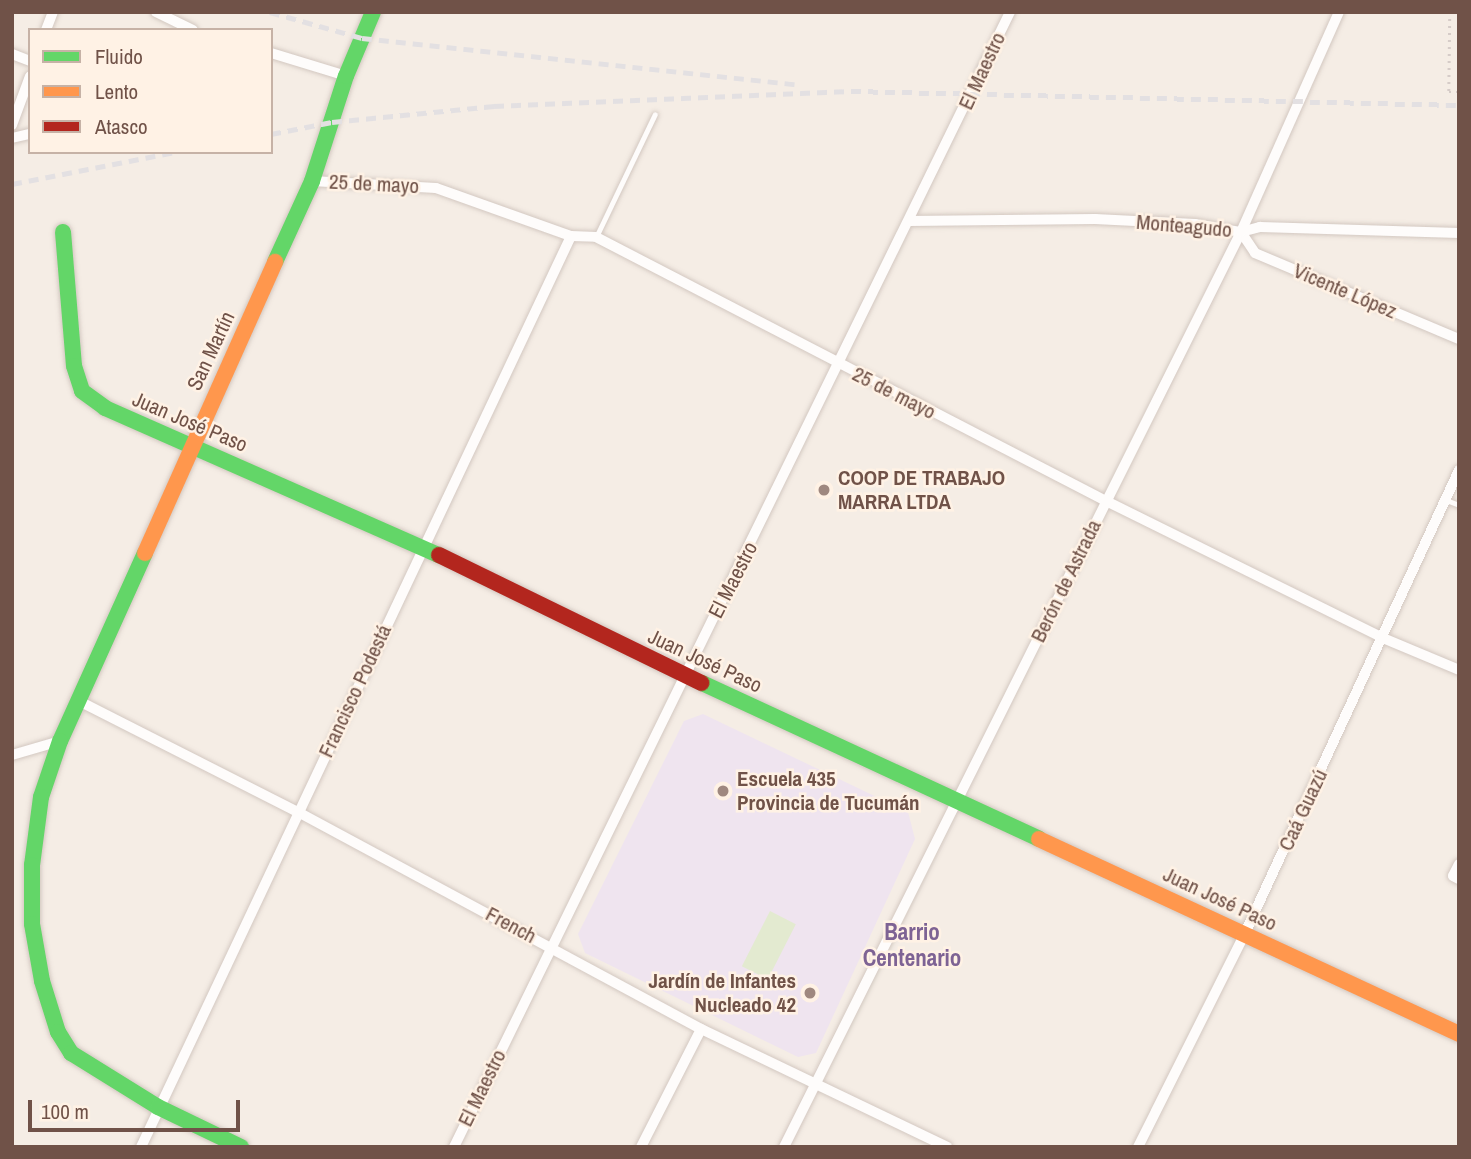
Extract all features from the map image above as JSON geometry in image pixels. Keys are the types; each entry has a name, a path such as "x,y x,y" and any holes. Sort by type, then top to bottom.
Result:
{"street":[{"path":"156,12 189,28"},
{"name":"El Maestro","path":"453,1147 550,946 840,366 1010,12"},
{"name":"Berón de Astrada","path":"783,1147 1241,232 1339,12"},
{"name":"San Martín","path":"241,1147 158,1107 72,1053 58,1032 42,981 32,924 32,865 41,797 60,741 191,444 312,181 346,76 370,13"},
{"path":"273,54 346,76"},
{"path":"12,125 28,81"},
{"name":"25 de mayo","path":"312,181 436,188 571,236 596,237 840,366 1106,501 1383,638 1459,670"},
{"name":"Monteagudo","path":"909,221 1095,219 1195,224 1241,232 1260,226 1459,233"},
{"name":"Juan José Paso","path":"63,232 74,366 82,391 105,408 422,547 685,675 1459,1034"},
{"name":"Vicente López","path":"1241,232 1255,253 1459,339"},
{"name":"Francisco Podestá","path":"141,1147 571,236"},
{"name":"Caá Guazú","path":"1138,1147 1245,933 1459,470"},
{"name":"French","path":"77,700 298,812 701,1028 947,1147"},
{"path":"12,755 60,741"},
{"path":"1459,864 1453,876 1459,879"},
{"path":"641,1147 701,1028"}],"lane":[{"path":"596,237 655,114"},
{"path":"1446,500 1459,505"}],"path":[{"path":"1450,12 1449,92 1459,92"}],"shaded area":[{"path":"703,714 908,812 915,839 816,1053 798,1057 585,953 578,934 684,721"}],"green space":[{"path":"770,911 796,924 768,979 742,966"}],"railway":[{"path":"270,12 362,38 800,85"},
{"path":"273,134 332,122 494,106 851,91 1459,105"},
{"path":"12,184 165,154"}],"traffic: fast":[{"path":"275,262 312,181 346,76 373,12"},
{"path":"63,232 74,366 82,391 105,408 439,555"},
{"path":"145,553 60,741 41,797 32,865 32,924 42,981 58,1032 71,1053 158,1107 241,1147"},
{"path":"702,683 1039,839"}],"traffic: slow":[{"path":"145,553 275,262"},
{"path":"1039,839 1459,1034"}],"traffic: jam":[{"path":"439,555 702,683"}],"place":[{"name":"COOP DE TRABAJO MARRA LTDA","path":"824,490"},
{"name":"Escuela 435 Provincia de Tucumán","path":"723,791"},
{"name":"Jardín de Infantes Nucleado 42","path":"810,993"}],"district":[{"name":"Barrio Centenario","path":"912,945"}]}
